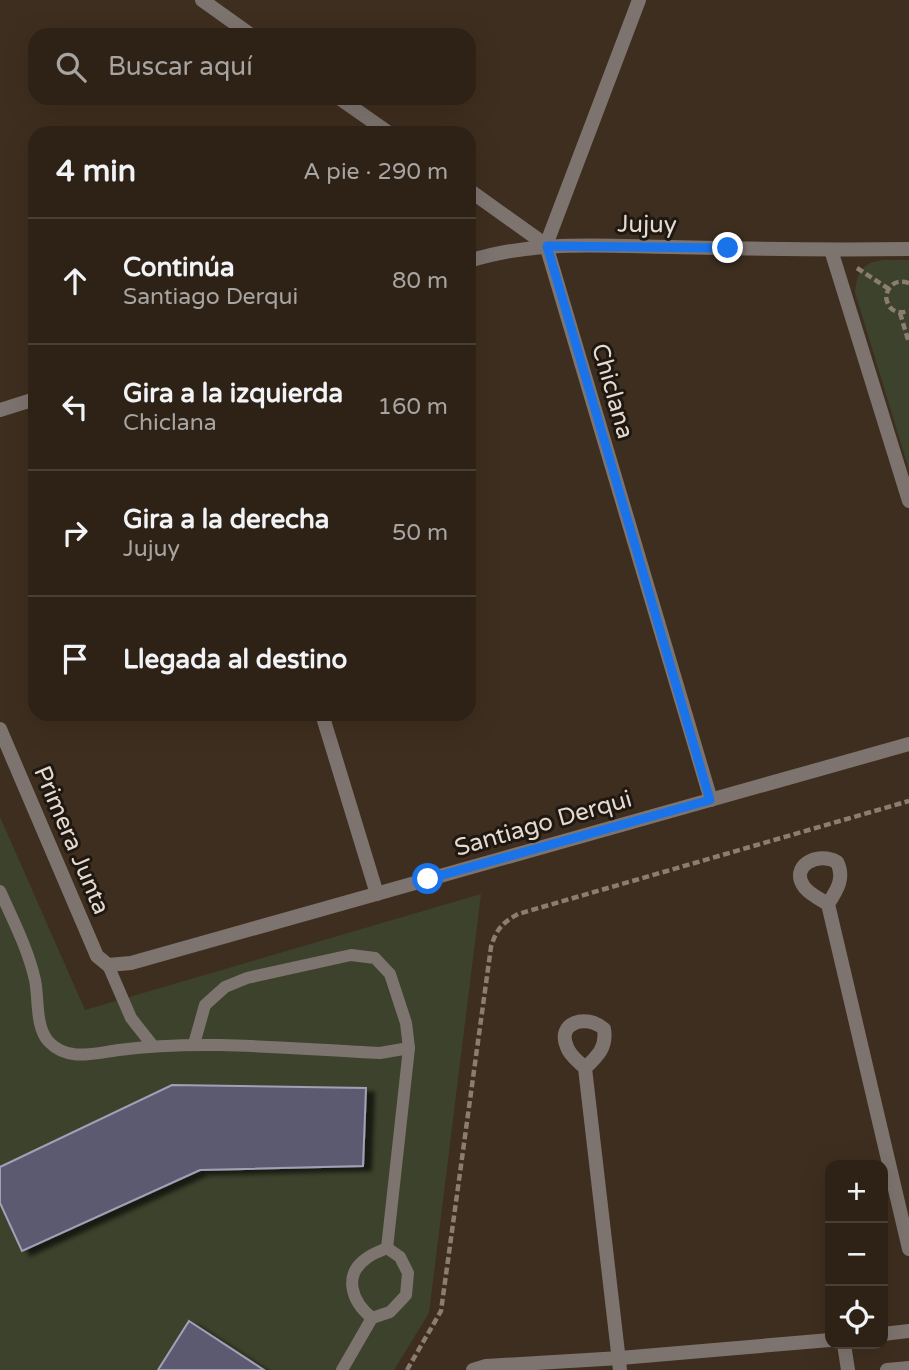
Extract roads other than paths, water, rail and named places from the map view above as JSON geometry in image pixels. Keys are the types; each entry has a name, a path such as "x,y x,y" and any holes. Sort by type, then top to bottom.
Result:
{"street":[{"path":"202,0 241,28"},
{"path":"476,195 547,246 639,0"},
{"path":"350,105 379,126"},
{"name":"Jujuy","path":"476,259 547,246 909,249"},
{"name":"Chiclana","path":"547,246 710,800"},
{"path":"831,250 909,501"},
{"path":"0,410 28,401"},
{"path":"324,721 377,894"},
{"name":"Primera Junta","path":"0,729 97,956 108,965"},
{"name":"Santiago Derqui","path":"108,965 131,962 909,744"},
{"path":"828,904 909,1249"},
{"path":"585,1068 620,1364"},
{"path":"888,1333 909,1331"},
{"path":"473,1370 486,1366 620,1364 825,1341"},
{"path":"845,1349 848,1370"},
{"path":"887,1370 909,1368"}],"lane":[{"path":"0,891 29,956 36,981 42,1031 48,1041 73,1056 194,1044 380,1052 409,1048"},
{"path":"194,1044 205,1005 225,987 247,978 351,955 375,958 390,974 406,1023 409,1048 387,1248"},
{"path":"108,965 131,1018 153,1046"},
{"path":"372,1318 361,1309 352,1293 354,1276 365,1258 387,1248"},
{"path":"342,1370 372,1318 390,1312 406,1294 408,1273 400,1256 387,1248"}]}
